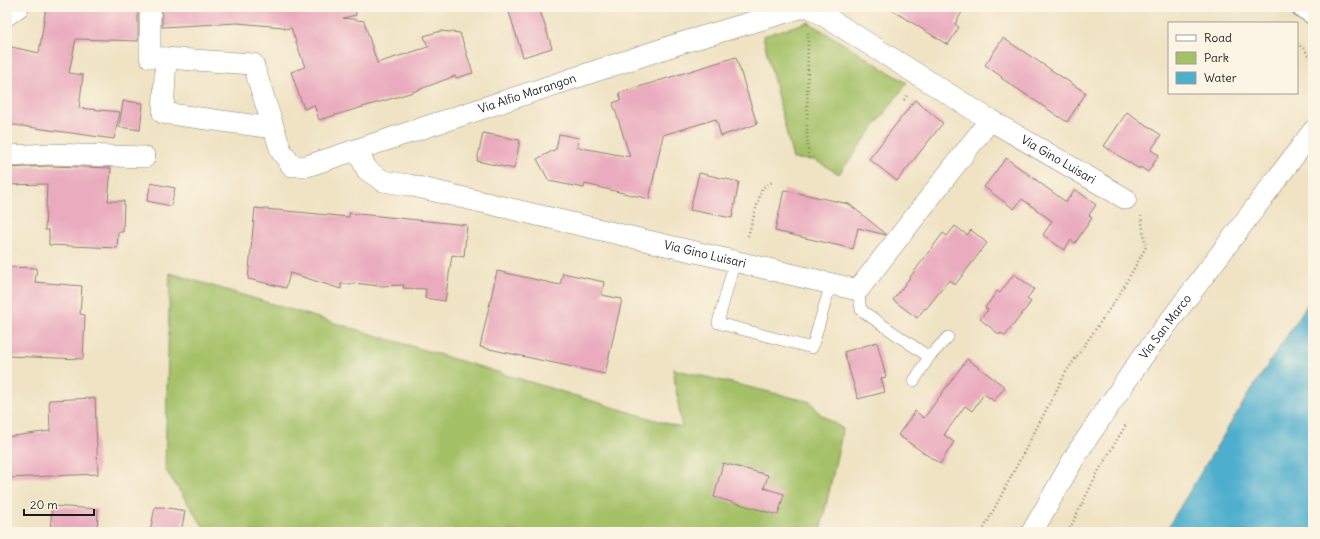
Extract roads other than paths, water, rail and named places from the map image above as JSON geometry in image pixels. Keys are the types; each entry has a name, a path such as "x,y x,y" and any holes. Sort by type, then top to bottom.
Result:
{"main road":[{"path":"1303,7 1313,13"}],"street":[{"path":"7,14 18,7"},
{"name":"Via Alfio Marangon","path":"150,7 150,57 253,64 281,151 292,166 307,166 681,43 807,14"},
{"name":"Via Gino Luisari","path":"807,14 1126,199"},
{"path":"166,58 163,113 273,128"},
{"path":"858,290 990,120"},
{"name":"Via San Marco","path":"1032,532 1077,453 1141,359 1313,131"},
{"name":"Via Gino Luisari","path":"356,150 367,170 383,181 735,260 858,290"},
{"path":"7,156 49,154 145,157"}],"lane":[{"path":"735,260 718,323 812,348 831,283"},
{"path":"858,290 861,310 929,357"},
{"path":"914,381 929,357 948,337"}],"water":[{"path":"1313,296 1313,532 1165,532 1246,398"}]}
